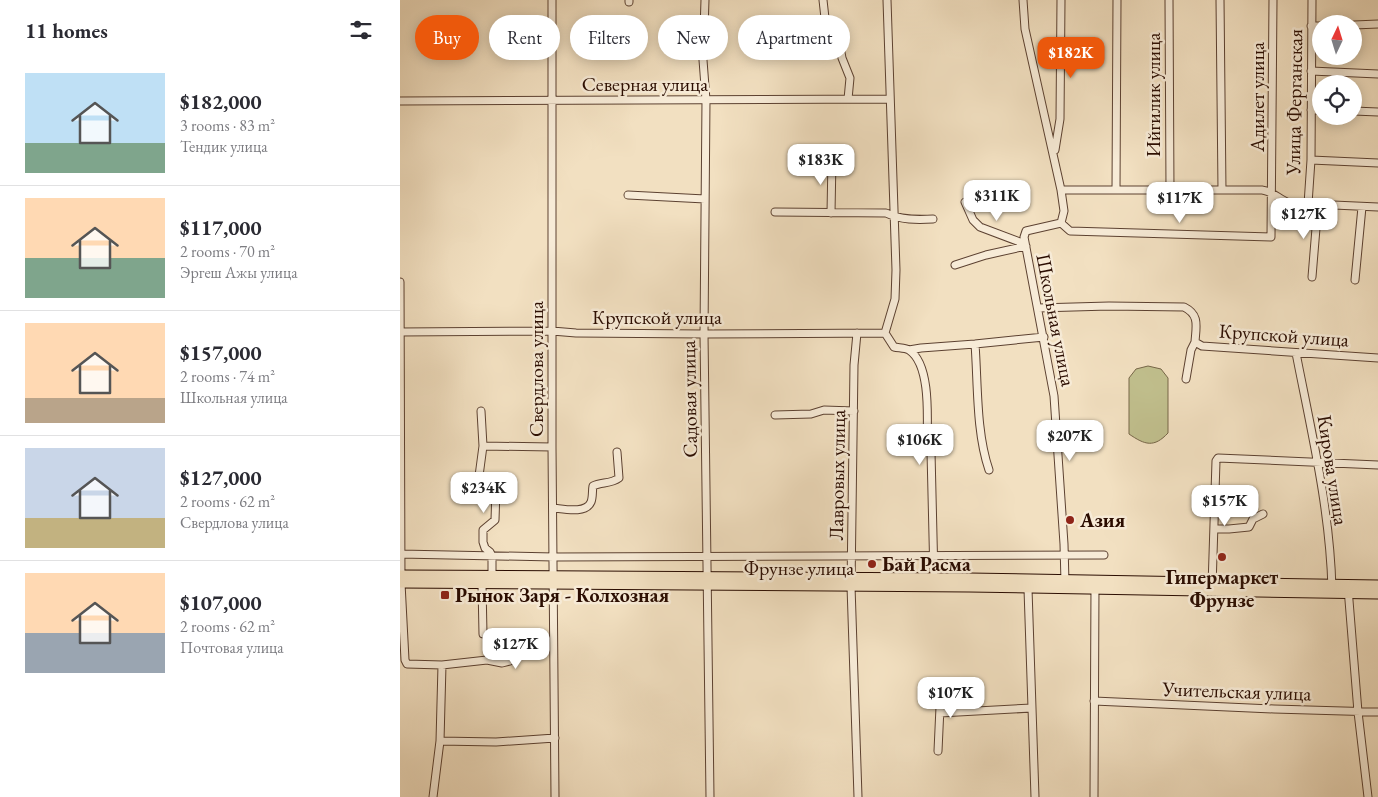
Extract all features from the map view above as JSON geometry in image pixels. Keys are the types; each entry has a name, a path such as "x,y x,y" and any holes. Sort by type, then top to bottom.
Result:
{"main road":[{"name":"Фрунзе улица","path":"851,582 934,578 1065,580 1095,585 1332,589 1378,594"},
{"name":"Фрунзе улица","path":"400,579 851,582 1065,590 1095,585"},
{"name":"Фрунзе улица","path":"400,579 482,585 492,581"},
{"name":"Фрунзе улица","path":"1348,590 1378,585"}],"street":[{"name":"Свердлова улица","path":"552,0 552,447 555,797"},
{"name":"Садовая улица","path":"705,0 703,60 706,100 704,334 710,797"},
{"path":"823,0 825,15"},
{"path":"887,0 895,217 895,299 885,332 894,347 909,350 1044,337"},
{"name":"Школьная улица","path":"1023,0 1025,29 1054,155 1064,211 1061,223 1026,231 1024,237 1054,396 1065,590"},
{"path":"1054,155 1060,119 1061,0"},
{"path":"1116,0 1116,190"},
{"name":"Ийгилик улица","path":"1169,0 1170,190"},
{"path":"1220,0 1222,190"},
{"name":"Адилет улица","path":"1061,223 1070,231 1271,237 1273,0"},
{"name":"Улица Ферганская","path":"1308,204 1311,160 1312,0"},
{"path":"1362,25 1378,24"},
{"path":"843,60 850,78 848,99"},
{"path":"1311,71 1378,74"},
{"name":"Северная улица","path":"400,100 890,99"},
{"path":"1362,111 1378,112"},
{"path":"831,212 832,160"},
{"path":"1311,160 1378,163"},
{"path":"1061,190 1269,191 1279,199 1289,203 1378,207"},
{"path":"628,195 706,200"},
{"path":"965,202 973,220 980,227 1025,245"},
{"path":"1312,277 1318,204"},
{"path":"1354,280 1362,207"},
{"path":"775,212 886,213 895,217 913,220 933,220"},
{"path":"955,265 1025,245"},
{"path":"400,282 400,579 405,660 407,664 442,666 487,660 502,663 510,661 514,653 513,645 508,636 483,634 482,585"},
{"name":"Крупской улица","path":"1038,308 1109,306 1184,307 1192,311 1195,316 1195,342 1202,346 1378,358"},
{"name":"Крупской улица","path":"400,332 552,331 576,333 704,334 885,332"},
{"name":"Лавровых улица","path":"857,333 854,365 851,582 858,797"},
{"path":"1186,379 1191,350 1195,342"},
{"path":"975,344 984,457 988,470"},
{"path":"909,350 921,366 925,387 927,447 930,452 934,578"},
{"name":"Кирова улица","path":"1296,353 1318,463 1327,526 1332,589"},
{"path":"774,415 811,414 824,410 854,412"},
{"path":"481,411 483,446 479,476 483,482 491,484 496,489 495,520 483,530 485,548 492,556 492,581"},
{"path":"483,446 552,447"},
{"path":"553,508 580,509 588,507 592,501 593,486 600,482 614,482 618,478 617,452"},
{"path":"1212,587 1216,461 1218,458 1378,465"},
{"path":"1214,529 1229,530 1248,527 1253,519 1263,514"},
{"path":"400,554 554,557 1104,555"},
{"path":"1094,797 1095,585"},
{"path":"1028,589 1035,797"},
{"path":"1348,590 1358,712 1368,797"},
{"path":"433,797 440,741 442,666"},
{"path":"938,751 941,685"},
{"name":"Учительская улица","path":"1094,701 1378,712"},
{"path":"940,712 1032,708"},
{"path":"440,741 496,742 555,738"}],"shaded area":[{"path":"1148,366 1161,369 1168,378 1168,433 1154,443 1140,441 1129,434 1129,378 1136,369"}],"place":[{"name":"Азия","path":"1070,520"},
{"name":"Гипермаркет Фрунзе","path":"1222,557"},
{"name":"Бай Расма","path":"872,564"},
{"name":"Рынок Заря - Колхозная","path":"445,595"}]}
